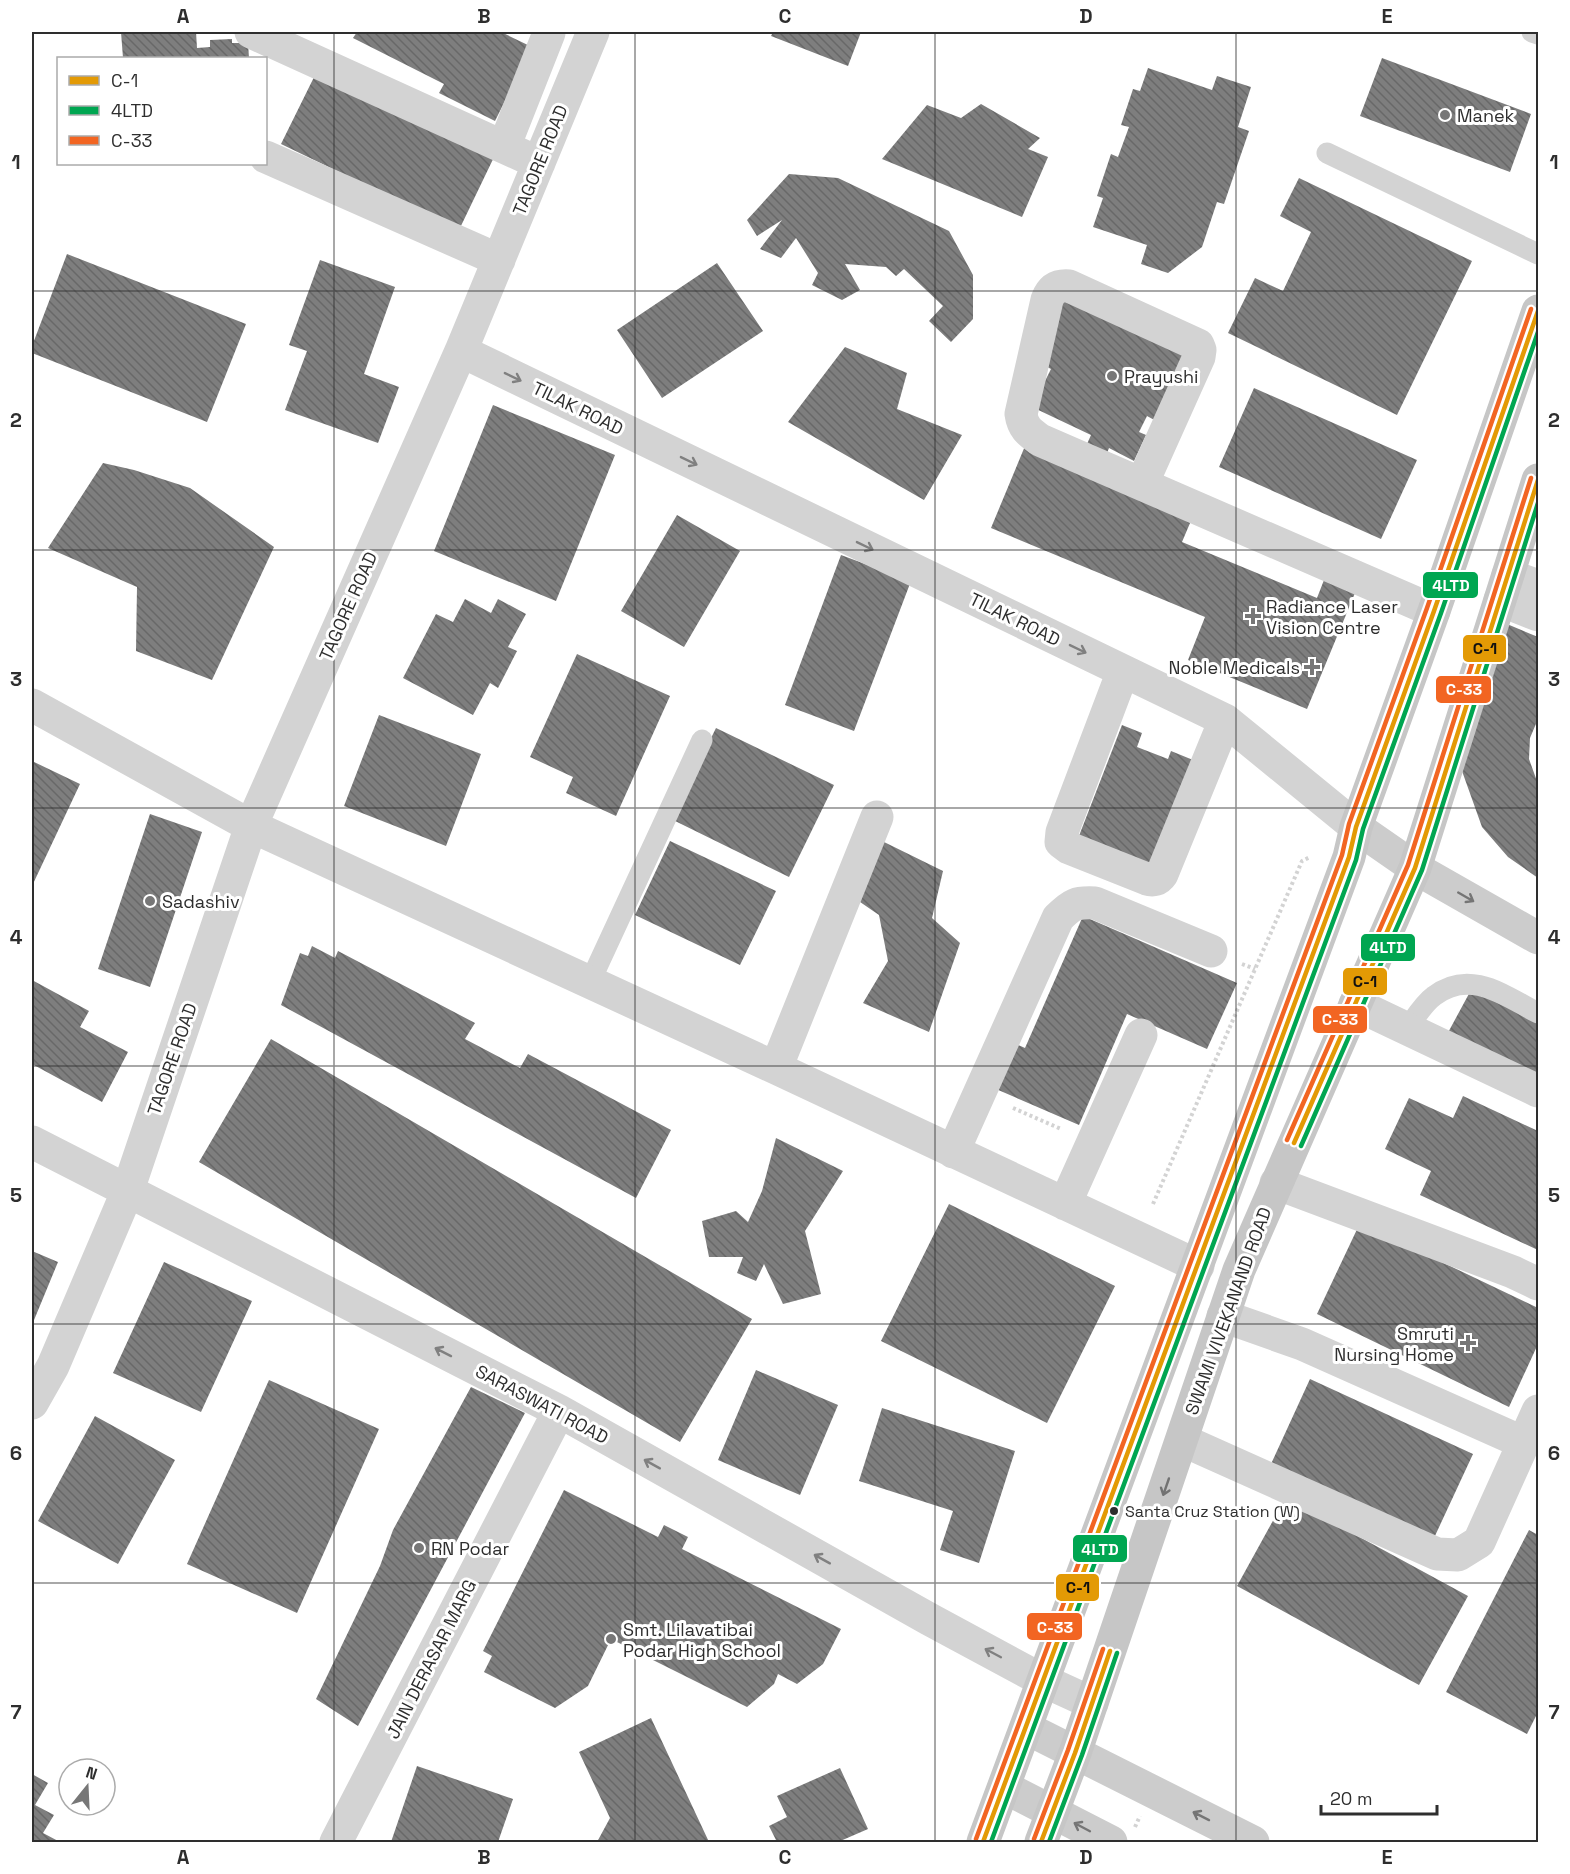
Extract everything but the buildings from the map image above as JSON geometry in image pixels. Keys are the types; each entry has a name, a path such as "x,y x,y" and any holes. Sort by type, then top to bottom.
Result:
{"main road":[{"path":"983,1842 1353,842 1539,311"},
{"name":"SWAMI VIVEKANAND ROAD","path":"1041,1842 1075,1753 1239,1270 1415,868 1539,480"}],"street":[{"path":"251,32 538,163"},
{"path":"504,147 548,32 589,41"},
{"name":"TAGORE ROAD","path":"32,1403 53,1366 128,1190 251,826 461,351 589,41"},
{"path":"267,157 499,260"},
{"path":"1142,484 1199,357 1198,345 1069,286 1060,285 1054,288 1047,300 1021,414 1022,424 1029,432 1041,440 1434,612"},
{"name":"TILAK ROAD","path":"461,351 1225,720 1353,842 1415,868 1539,938"},
{"path":"1504,588 1539,586"},
{"path":"1504,588 1539,615"},
{"path":"1122,671 1062,832 1061,842 1069,848 1152,881 1157,879 1162,874 1225,720"},
{"path":"32,705 251,826 1198,1266"},
{"path":"776,1068 877,818"},
{"path":"953,1152 1058,918 1069,907 1080,902 1095,903 1211,951"},
{"path":"1355,1004 1539,1091"},
{"path":"1065,1204 1141,1035"},
{"name":"SARASWATI ROAD","path":"32,1142 559,1412 1044,1681 1092,1703"},
{"path":"1276,1183 1513,1272 1539,1284"},
{"path":"1223,1316 1302,1344 1524,1443"},
{"path":"1182,1440 1437,1554 1458,1555 1479,1542 1539,1411"},
{"name":"JAIN DERASAR MARG","path":"336,1842 559,1412"},
{"path":"1026,1728 1253,1842"},
{"path":"1004,1787 1053,1812 1123,1834"}],"lane":[{"path":"1532,32 1539,34"},
{"path":"1327,153 1539,254"},
{"path":"590,982 702,740"},
{"path":"1407,1029 1433,996 1461,983 1483,985 1539,1013"}],"path":[{"path":"1138,1238 1302,861 1319,852 1330,852 1353,842"},
{"path":"979,1093 1093,1143"},
{"path":"1123,1834 1140,1816"}],"transit line":[{"name":"C-33","path":"976,1839 1342,855 1349,824 1531,309"},
{"name":"C-1","path":"983,1842 1349,857 1356,827 1538,311"},
{"name":"4LTD","path":"991,1842 1356,860 1363,829 1441,613 1538,332"},
{"name":"C-33","path":"1287,1140 1408,865 1531,478"},
{"name":"C-1","path":"1294,1143 1415,868 1538,480"},
{"name":"4LTD","path":"1301,1146 1422,870 1538,503"},
{"name":"C-33","path":"1034,1839 1103,1649"},
{"name":"C-1","path":"1041,1842 1110,1651"},
{"name":"4LTD","path":"1049,1842 1117,1653"}],"place":[{"name":"Manek","path":"1445,115"},
{"name":"Prayushi","path":"1112,376"},
{"name":"Radiance Laser Vision Centre","path":"1253,616"},
{"name":"Noble Medicals","path":"1312,667"},
{"name":"Sadashiv","path":"150,901"},
{"name":"Smruti Nursing Home","path":"1468,1343"},
{"name":"Santa Cruz Station (W)","path":"1114,1511"},
{"name":"RN Podar","path":"419,1548"},
{"name":"Smt. Lilavatibai Podar High School","path":"611,1639"}]}
